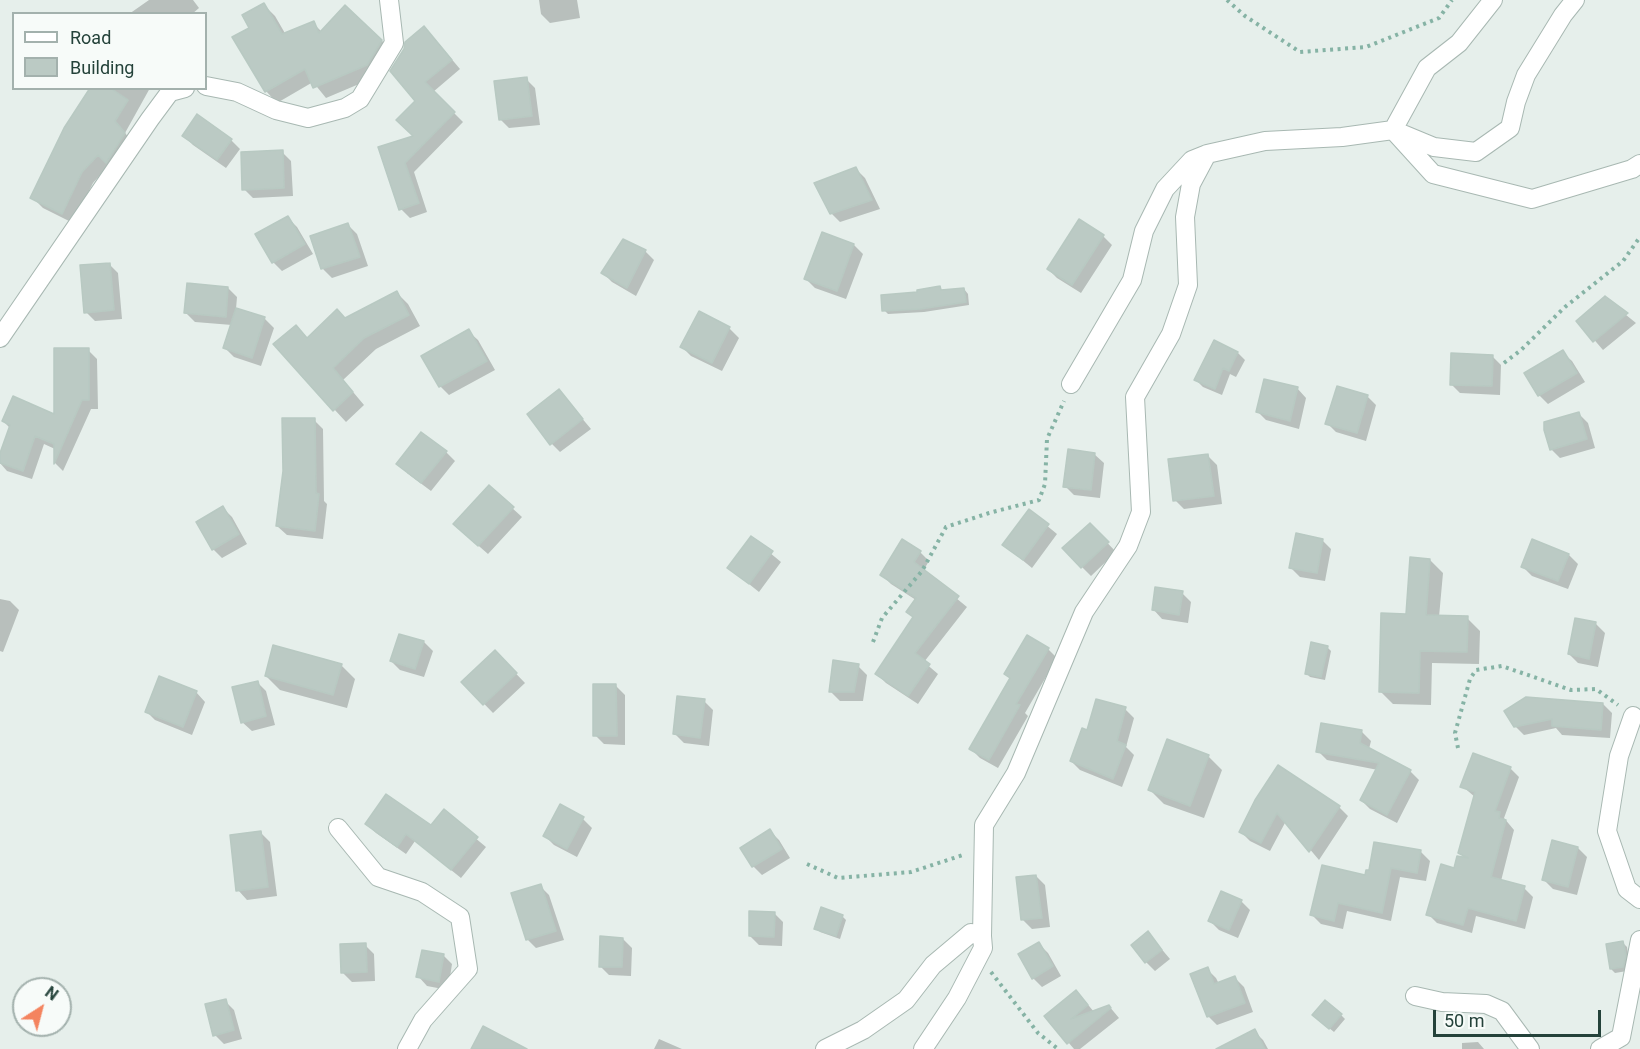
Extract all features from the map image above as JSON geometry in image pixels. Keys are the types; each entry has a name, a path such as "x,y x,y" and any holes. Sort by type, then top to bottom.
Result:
{"street":[{"path":"207,86 237,92 276,110 308,118 345,108 360,99 394,43 390,0"},
{"path":"1393,129 1427,68 1459,43 1493,0"},
{"path":"1071,384 1132,280 1144,231 1165,189 1192,160 1207,154 1265,141 1342,137 1393,129 1434,147 1476,152 1510,128 1526,75 1563,15 1575,0"},
{"path":"0,338 170,92 178,90"},
{"path":"1393,129 1433,174 1532,200 1632,169 1640,164"},
{"path":"922,1049 957,998 983,948 984,825 1016,773 1084,612 1128,546 1141,512 1135,397 1171,334 1188,285 1185,218 1191,184 1207,154"},
{"path":"1633,716 1619,756 1607,831 1628,889 1640,899"},
{"path":"338,828 378,878 422,892 460,917 468,969 423,1020 407,1049"},
{"path":"825,1049 863,1030 906,1000 933,965 971,933 982,936"},
{"path":"1600,1049 1621,1037 1640,940"},
{"path":"1414,996 1442,1002 1486,1004 1502,1011 1530,1049"}],"path":[{"path":"1227,0 1245,16 1300,52 1366,47 1439,18 1452,0"},
{"path":"1504,363 1521,350 1565,306 1623,261 1640,237"},
{"path":"873,642 882,618 922,571 946,527 1039,500 1045,484 1047,439 1071,384"},
{"path":"1458,748 1455,733 1470,679 1476,670 1502,666 1571,690 1596,689 1633,716"},
{"path":"807,864 838,878 911,872 984,849"},
{"path":"982,936 991,973 1038,1032 1058,1049"}],"building":[{"path":"264,3 282,34 314,21 319,33 345,5 382,40 367,65 313,88 305,69 265,92 232,37 249,28 242,15"},
{"path":"424,26 452,60 425,82 455,112 405,163 419,203 399,210 378,147 413,136 396,120 415,101 390,71 404,49 405,42"},
{"path":"527,77 532,116 499,120 494,81"},
{"path":"89,90 113,90 128,100 115,121 125,133 106,163 98,155 82,172 62,214 30,198 64,128"},
{"path":"197,114 232,139 217,160 182,136"},
{"path":"283,150 284,188 242,190 241,152"},
{"path":"856,167 872,200 830,214 814,183"},
{"path":"288,216 305,244 272,263 255,234"},
{"path":"1079,219 1104,235 1072,285 1047,269"},
{"path":"348,223 360,257 321,269 310,236"},
{"path":"822,232 854,244 837,291 804,279"},
{"path":"623,239 646,250 627,288 601,273"},
{"path":"110,263 114,310 84,313 80,265"},
{"path":"187,283 228,287 226,317 184,313"},
{"path":"940,286 941,290 964,288 966,302 920,309 882,311 881,295 917,292 917,290"},
{"path":"397,291 409,315 364,338 333,368 353,392 333,411 273,344 296,325 307,338 337,309 345,318"},
{"path":"1605,296 1628,313 1593,342 1576,321"},
{"path":"236,308 265,317 252,358 223,348"},
{"path":"699,311 730,327 712,363 680,347"},
{"path":"469,329 487,361 439,387 421,356"},
{"path":"1214,340 1238,352 1229,371 1223,368 1215,389 1194,380"},
{"path":"54,348 89,348 89,400 82,400 54,464 54,444 35,436 23,471 0,463 0,453 10,425 2,421 13,396 54,414"},
{"path":"1563,350 1577,373 1538,396 1524,373"},
{"path":"1451,353 1493,355 1492,386 1450,385"},
{"path":"1264,379 1298,387 1290,421 1256,412"},
{"path":"1337,386 1368,395 1357,433 1325,424"},
{"path":"559,389 583,419 550,445 527,414"},
{"path":"1579,412 1587,439 1550,450 1544,422"},
{"path":"282,418 315,418 316,493 319,494 315,531 276,526 283,471"},
{"path":"421,432 447,451 421,483 396,464"},
{"path":"1068,449 1095,453 1091,490 1063,487"},
{"path":"1208,454 1214,496 1173,501 1168,459"},
{"path":"489,485 514,507 478,546 453,524"},
{"path":"223,506 239,534 212,550 196,522"},
{"path":"1029,509 1049,524 1023,560 1002,545"},
{"path":"1090,523 1109,542 1081,568 1062,548"},
{"path":"1296,533 1323,539 1317,573 1289,568"},
{"path":"751,536 773,551 749,584 727,568"},
{"path":"902,539 921,551 914,562 959,596 915,653 930,664 908,696 875,674 913,617 906,612 916,598 880,575"},
{"path":"1532,539 1569,554 1558,581 1521,567"},
{"path":"1410,557 1430,559 1426,615 1468,616 1467,652 1420,651 1419,693 1379,692 1381,613 1406,614"},
{"path":"1155,587 1183,591 1179,615 1152,610"},
{"path":"1575,618 1596,622 1589,659 1568,654"},
{"path":"399,634 424,641 415,669 390,661"},
{"path":"1027,635 1049,648 1016,704 1020,705 989,760 969,749 1010,678 1004,674"},
{"path":"1311,642 1328,646 1321,677 1305,674"},
{"path":"273,645 342,664 333,695 265,676"},
{"path":"495,650 517,673 483,705 461,682"},
{"path":"833,660 859,664 854,692 829,692"},
{"path":"159,676 197,691 183,727 145,712"},
{"path":"258,681 266,716 241,723 232,687"},
{"path":"593,684 616,684 617,736 593,736"},
{"path":"677,696 705,699 700,738 673,734"},
{"path":"1526,697 1603,703 1601,730 1552,726 1552,719 1514,727 1504,711"},
{"path":"1096,699 1126,707 1117,741 1126,745 1113,779 1070,761 1082,728 1087,730"},
{"path":"1321,723 1362,730 1360,743 1411,770 1387,815 1360,800 1379,763 1316,752"},
{"path":"1167,739 1209,755 1190,806 1148,790"},
{"path":"1473,753 1511,767 1495,811 1500,812 1499,818 1506,820 1491,877 1525,886 1516,921 1468,908 1463,925 1426,915 1441,864 1454,868 1457,856 1468,858 1458,853 1475,792 1460,787"},
{"path":"1278,765 1340,806 1309,852 1277,813 1261,843 1239,832 1255,800"},
{"path":"386,794 431,825 444,809 478,837 451,870 406,834 397,847 365,824"},
{"path":"560,804 584,817 567,849 543,836"},
{"path":"770,829 782,849 752,867 740,848"},
{"path":"261,831 268,887 236,891 230,835"},
{"path":"1552,840 1578,847 1568,887 1542,880"},
{"path":"1374,842 1421,850 1417,873 1391,868 1382,913 1338,903 1334,921 1310,915 1322,865 1365,875 1366,870 1369,870"},
{"path":"1036,875 1042,918 1021,920 1016,877"},
{"path":"541,884 556,931 526,940 511,893"},
{"path":"1221,891 1242,900 1229,930 1208,921"},
{"path":"821,907 843,915 836,936 814,929"},
{"path":"749,911 775,912 774,937 749,936"},
{"path":"1148,931 1162,950 1145,963 1131,945"},
{"path":"600,936 623,938 622,967 599,967"},
{"path":"1623,941 1626,956 1623,967 1610,969 1606,944"},
{"path":"1039,942 1053,966 1032,979 1018,954"},
{"path":"366,943 367,972 341,973 340,944"},
{"path":"422,950 444,954 439,982 416,977"},
{"path":"1208,967 1214,984 1235,976 1245,1003 1207,1017 1190,974"},
{"path":"1076,990 1088,1005 1071,1019 1109,1005 1111,1008 1067,1044 1044,1016"},
{"path":"226,999 234,1030 213,1036 205,1004"},
{"path":"1325,1000 1342,1014 1329,1029 1312,1015"},
{"path":"483,1026 527,1049 471,1049"},
{"path":"1255,1029 1265,1049 1216,1049"}]}
